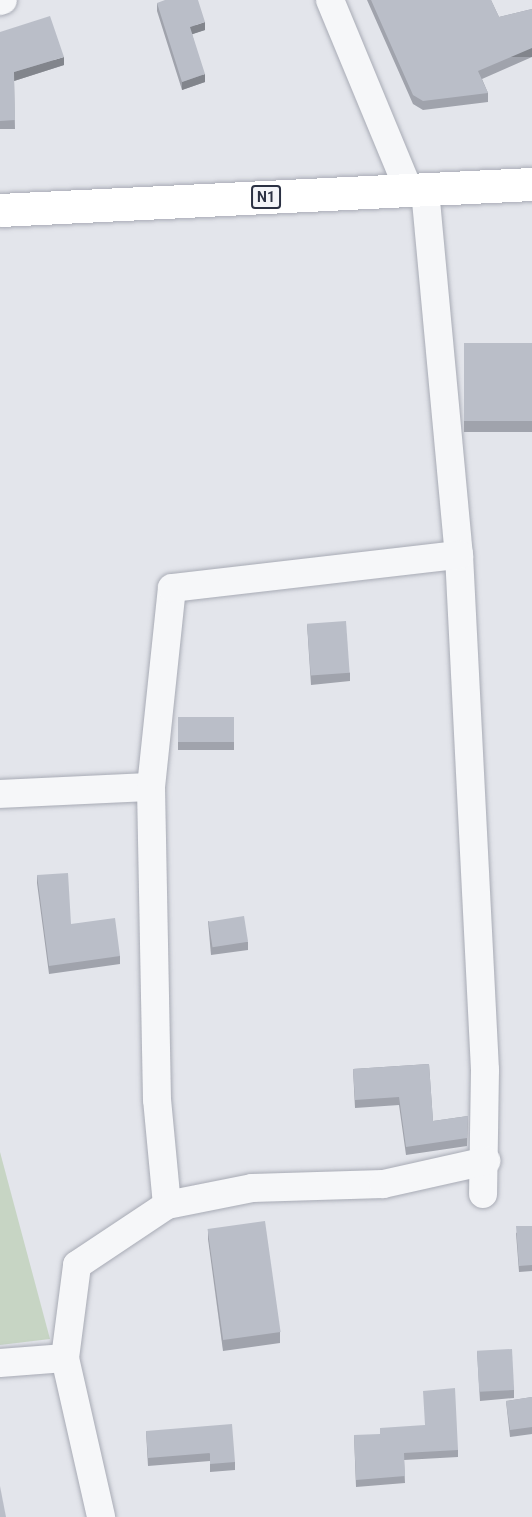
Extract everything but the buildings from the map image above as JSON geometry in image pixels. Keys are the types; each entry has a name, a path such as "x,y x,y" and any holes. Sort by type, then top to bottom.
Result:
{"highway":[{"name":"N1","path":"0,210 532,184"}],"street":[{"path":"330,0 417,190 459,555 485,1070 486,1161 483,1194"},
{"path":"167,1205 157,1100 151,787 172,588 459,555"},
{"path":"0,794 151,787"},
{"path":"101,1517 65,1358 77,1265 167,1205 252,1188 383,1184 486,1161"},
{"path":"0,1363 65,1358"}],"green space":[{"path":"0,1152 50,1339 0,1345"}]}
